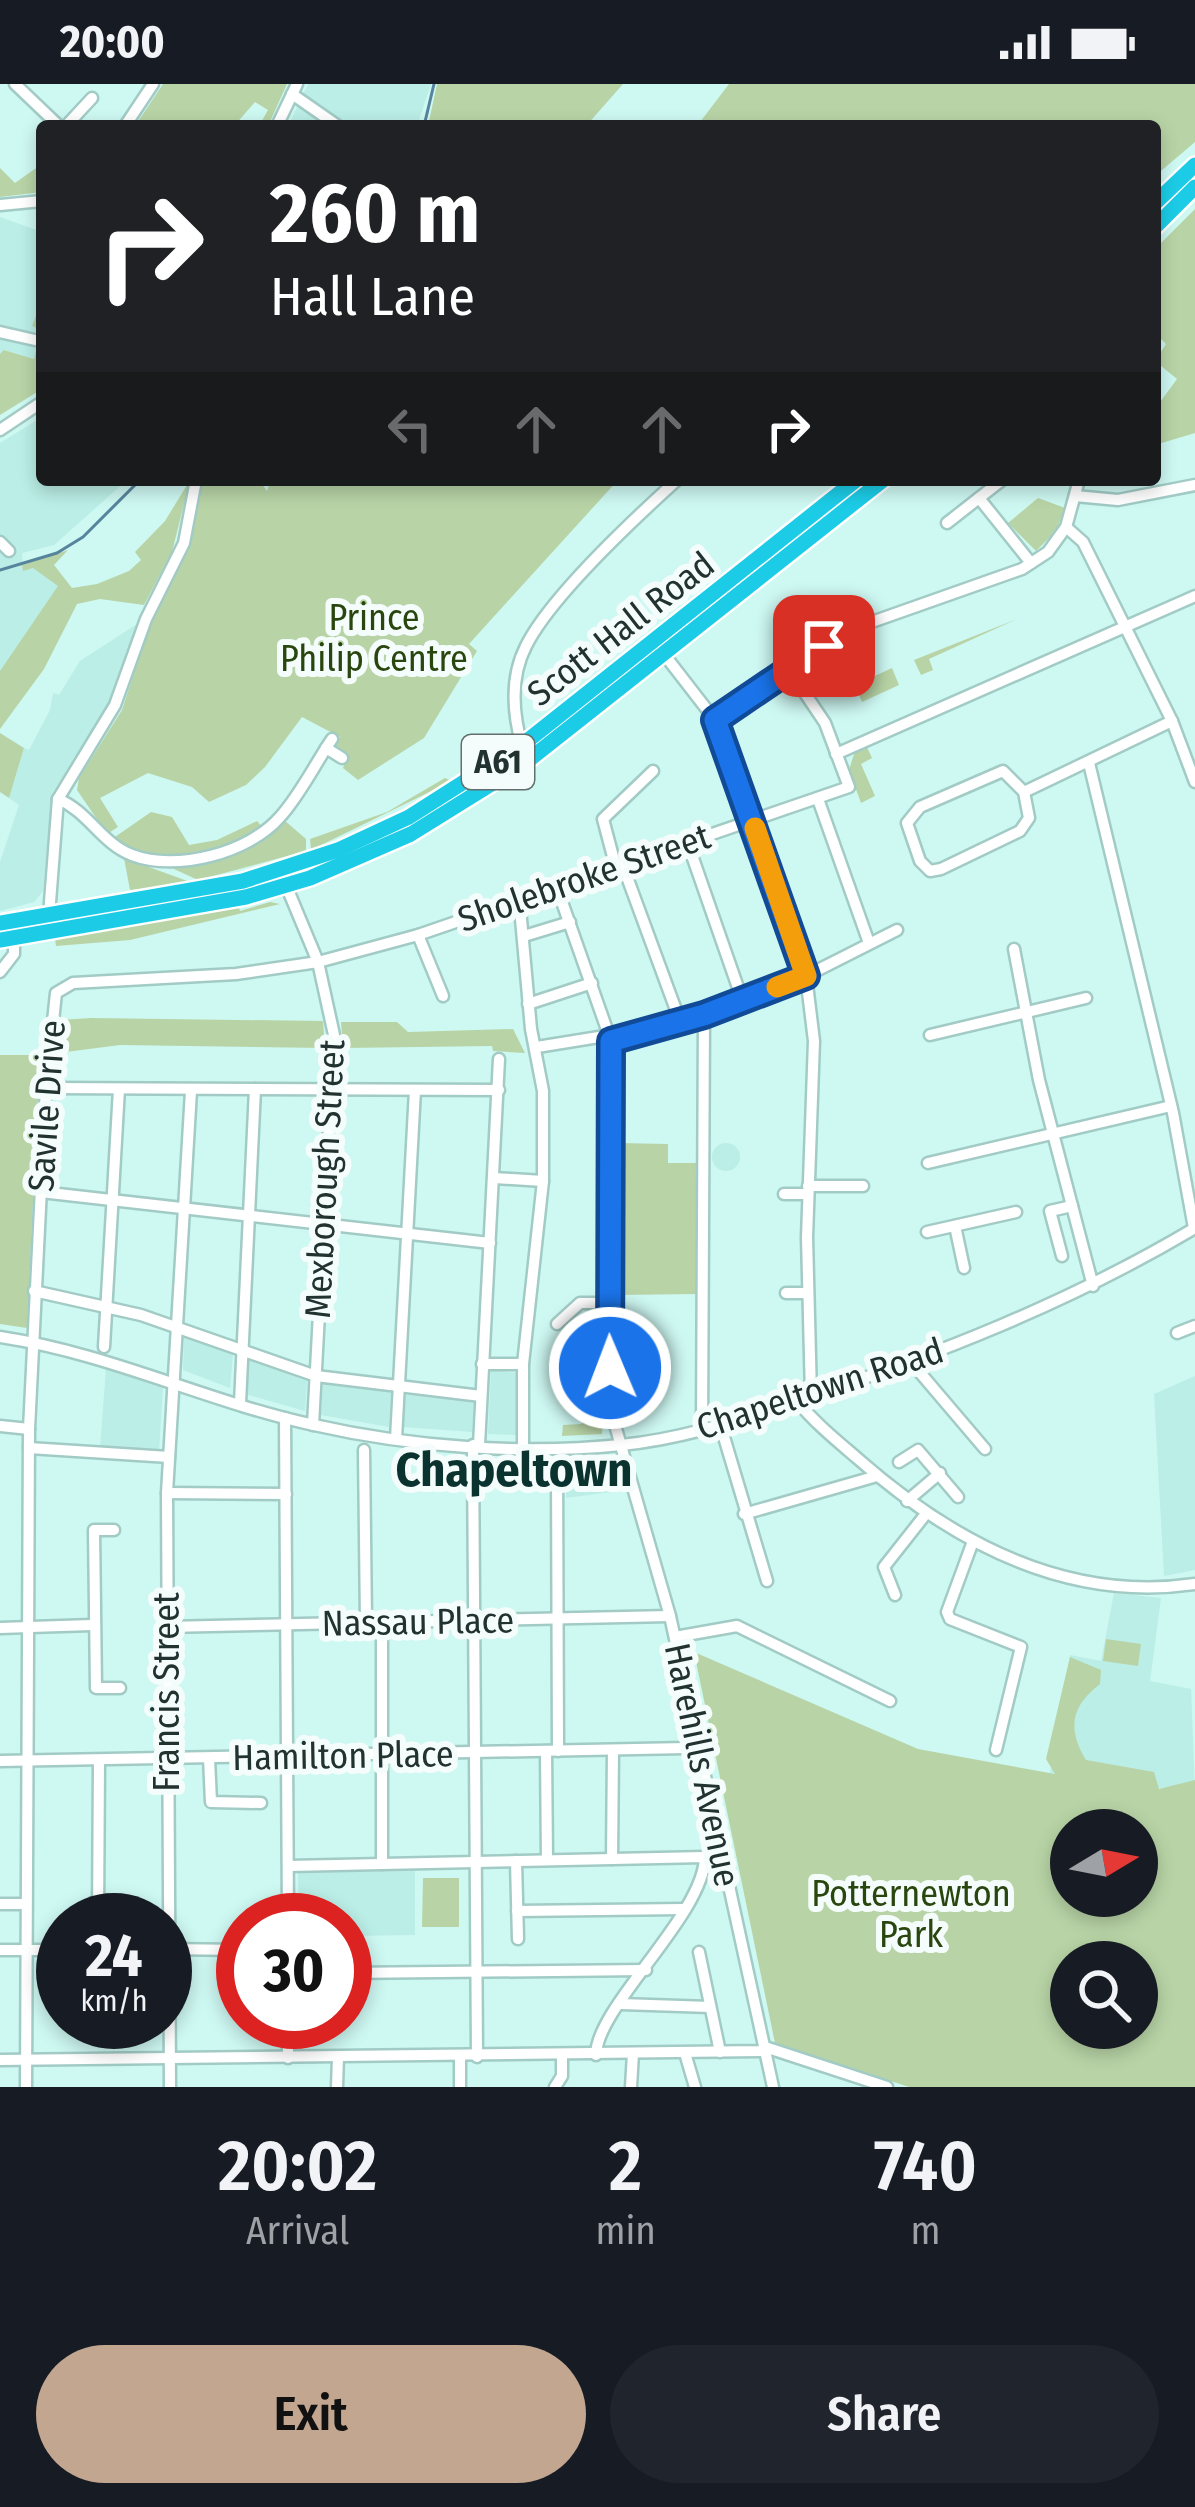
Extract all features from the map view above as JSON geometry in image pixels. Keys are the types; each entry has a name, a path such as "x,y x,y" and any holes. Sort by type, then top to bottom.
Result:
{"highway":[{"path":"1161,197 1195,165"},
{"path":"1161,221 1195,187"},
{"name":"Scott Hall Road","path":"659,648 849,486"},
{"name":"Scott Hall Road","path":"50,920 148,915 283,878 411,834 875,486"},
{"name":"Scott Hall Road","path":"7,930 283,878"}],"street":[{"path":"15,84 55,120"},
{"path":"129,120 153,84"},
{"path":"280,120 295,89 331,120"},
{"path":"68,120 92,98"},
{"path":"0,205 36,202"},
{"path":"0,332 35,340"},
{"path":"0,430 36,406"},
{"path":"1075,496 1118,500 1195,485"},
{"path":"50,920 50,851 58,799 115,705 146,619 184,543 195,486"},
{"path":"526,752 515,682 524,648 611,545 671,486"},
{"path":"947,523 995,486"},
{"path":"715,720 853,629 1031,563 1066,527 1078,486"},
{"path":"980,498 1031,563"},
{"path":"1066,527 1083,542 1172,721 1195,782"},
{"path":"788,668 812,699 836,754 1195,596"},
{"path":"659,648 715,720 806,976 814,1041 806,1293 811,1396"},
{"path":"1024,792 1172,721"},
{"path":"58,799 79,808 106,839 133,855 196,857 266,830 329,744 342,758"},
{"name":"Sholebroke Street","path":"318,962 418,935 849,787 836,754"},
{"path":"1089,763 1171,1106 1194,1228"},
{"path":"653,771 603,819 680,1022"},
{"path":"1004,771 1024,792 1030,818 1020,831 941,869 930,871 920,861 907,823 920,807 1004,771"},
{"path":"818,799 869,943"},
{"path":"688,844 742,999"},
{"name":"Mexborough Street","path":"283,878 318,962 334,1035 313,1425"},
{"name":"Harehills Avenue","path":"556,885 609,1038 609,1303 620,1445 638,1492 670,1616 761,2051 773,2087"},
{"path":"519,897 528,1004 537,1047 543,1181 523,1364 523,1447"},
{"name":"Scott Hall Road","path":"50,920 126,911 148,915"},
{"path":"524,936 570,922"},
{"path":"0,972 14,954 7,930"},
{"path":"537,1047 609,1038 704,1015 806,976 897,930"},
{"path":"418,935 443,995"},
{"path":"1014,950 1052,1134 1093,1286"},
{"name":"Savile Drive","path":"26,2087 29,1429 53,999 67,984 220,975 318,962"},
{"path":"528,1004 592,983"},
{"path":"930,1035 1086,998"},
{"path":"702,1431 704,1015"},
{"path":"477,2057 472,1621 476,1445 499,1059"},
{"path":"46,1088 499,1090"},
{"path":"103,1352 119,1089"},
{"path":"240,1403 255,1090"},
{"path":"396,1438 416,1090"},
{"name":"Francis Street","path":"167,1893 166,1493 191,1091"},
{"path":"928,1163 1171,1106"},
{"path":"494,1178 543,1181"},
{"path":"784,1194 863,1186"},
{"path":"41,1192 490,1243"},
{"path":"1062,1256 1050,1211 1072,1206"},
{"path":"928,1232 1016,1213"},
{"path":"955,1226 964,1268"},
{"name":"Chapeltown Road","path":"0,1337 103,1352 313,1425 476,1445 620,1445 721,1427 911,1362 1093,1286 1194,1228"},
{"path":"34,1291 177,1327 316,1376 481,1396"},
{"path":"786,1293 806,1293"},
{"path":"575,1328 561,1320 580,1304 609,1303"},
{"path":"1177,1333 1195,1327"},
{"path":"911,1362 985,1449"},
{"path":"482,1364 523,1364"},
{"path":"796,1400 907,1501 972,1544 1067,1576 1166,1588 1195,1584"},
{"path":"285,1418 288,1893"},
{"path":"0,1426 29,1429"},
{"path":"721,1427 767,1581"},
{"path":"29,1448 169,1457"},
{"path":"364,1450 366,1623"},
{"path":"899,1462 917,1450 958,1497"},
{"path":"548,1860 559,1618 557,1465"},
{"path":"907,1501 940,1473"},
{"path":"744,1514 877,1476"},
{"path":"166,1493 286,1494"},
{"path":"895,1595 884,1567 925,1515"},
{"path":"114,1530 94,1530 92,1625 96,1688 120,1688"},
{"path":"972,1544 946,1612 1022,1647 996,1750"},
{"name":"Nassau Place","path":"166,1628 670,1616"},
{"path":"382,1622 382,1864"},
{"path":"0,1628 92,1625"},
{"path":"674,1637 737,1626 890,1701"},
{"name":"Hamilton Place","path":"0,1762 687,1748"},
{"path":"612,1858 613,1750"},
{"path":"209,1758 212,1802 262,1803"},
{"path":"98,1893 99,1761"},
{"path":"289,1866 702,1857 706,1863 682,1909 646,1970 597,2036 596,2055"},
{"path":"516,1861 518,1940"},
{"path":"0,1904 26,1904"},
{"path":"517,1911 682,1909"},
{"path":"0,1950 36,1950"},
{"path":"699,1952 720,2052"},
{"path":"372,1972 646,1970"},
{"path":"620,2004 710,2007"},
{"path":"0,2060 596,2055 761,2051 765,2047 887,2087"},
{"name":"Francis Street","path":"170,2087 171,2049"},
{"path":"288,2049 288,2058"},
{"path":"631,2087 633,2053"},
{"path":"685,2053 695,2087"},
{"path":"556,2087 562,2076 562,2055"},
{"path":"337,2087 338,2057"},
{"path":"460,2057 460,2087"}],"shaded area":[{"path":"308,84 431,84 419,120 291,120"},
{"path":"0,217 36,230 36,351 34,359 5,350 0,354"},
{"path":"36,421 36,486 120,486 54,545 22,553 23,570 33,568 59,586 0,671 0,443"},
{"path":"137,624 109,707 52,793 43,891 34,902 0,911 0,862 19,805 9,798 24,748 29,750 50,710 53,693 59,695 80,661"},
{"path":"726,1143 736,1147 740,1157 736,1167 726,1171 716,1167 712,1157 716,1147"},
{"path":"184,1335 233,1354 230,1388 183,1370"},
{"path":"247,1359 307,1381 305,1411 245,1394"},
{"path":"106,1369 163,1388 159,1451 100,1448"},
{"path":"491,1370 518,1373 520,1435 488,1434"},
{"path":"1195,1376 1195,1570 1164,1576 1154,1394"},
{"path":"323,1381 391,1391 389,1427 321,1415"},
{"path":"406,1395 474,1400 472,1432 403,1427"},
{"path":"612,1458 626,1490 566,1498 567,1460"},
{"path":"1114,1593 1161,1598 1150,1681 1191,1689 1195,1793 1050,1773 1070,1655 1101,1661"},
{"path":"415,1871 415,1935 372,1936 372,1893 298,1893 298,1872"}],"green space":[{"path":"163,84 287,84 271,120 262,120 268,110 255,102 239,120 139,120"},
{"path":"437,84 623,84 591,120 429,120"},
{"path":"729,84 1195,84 1195,142 1161,171 1161,120 702,120"},
{"path":"0,168 15,183 36,168 36,193 0,197"},
{"path":"1195,209 1195,433 1161,443 1161,401 1177,379 1161,366 1166,344 1161,339 1161,243"},
{"path":"4,350 34,359 36,351 36,393 0,415 0,354"},
{"path":"188,486 172,552 144,605 100,599 77,604 44,669 0,729 0,671 58,586 33,568 23,571 22,565 68,550 54,565 72,588 97,584 129,571 141,560 135,552 165,521"},
{"name":"Prince Philip Centre","path":"200,486 263,486 267,491 269,486 613,486 469,644 477,651 424,738 358,780 343,768 347,758 334,745 340,737 302,717 246,785 209,802 192,787 148,773 100,798 118,827 107,834 77,790 79,778 122,710 150,624 193,531"},
{"path":"1038,498 1065,508 1056,531 1036,551 1008,523"},
{"path":"1017,619 929,659 933,670 921,675 914,660"},
{"path":"892,668 899,685 862,702 855,685"},
{"path":"0,733 24,748 9,798 0,792"},
{"path":"866,745 872,758 861,764 875,796 861,803 849,770 855,751"},
{"path":"445,778 452,781 311,850 310,839 387,812"},
{"path":"151,812 172,817 189,845 217,840 257,821 263,828 226,846 188,855 149,854 112,839"},
{"path":"284,820 306,839 306,851 198,880 163,864 193,862"},
{"path":"124,858 193,883 130,890"},
{"path":"270,902 280,904 130,940 56,946 55,939 238,904 240,911"},
{"path":"60,1020 323,1021 325,1048 120,1045 58,1053"},
{"path":"341,1022 397,1022 408,1032 513,1029 525,1053 493,1051 492,1046 343,1048"},
{"path":"0,1055 40,1055 27,1328 0,1324"},
{"path":"618,1143 668,1144 668,1163 699,1163 697,1294 618,1295"},
{"path":"596,1408 603,1413 602,1434 562,1436 563,1425 581,1424"},
{"path":"1106,1639 1141,1644 1138,1666 1103,1661"},
{"name":"Potternewton Park","path":"694,1652 918,1749 1055,1774 1046,1759 1070,1657 1101,1670 1100,1684 1083,1701 1075,1719 1076,1738 1086,1760 1154,1772 1159,1789 1195,1780 1195,2087 909,2087 775,2043"},
{"path":"423,1878 459,1878 459,1927 422,1927"}],"waterway":[{"path":"425,120 434,84"},
{"path":"0,570 57,553 83,537 134,486"}],"slow traffic":[{"path":"755,828 806,976 777,987"}],"district":[{"name":"Chapeltown","path":"514,1470"}],"route":[{"path":"610,1368 611,1041 704,1015 806,976 715,720 824,646"}]}
